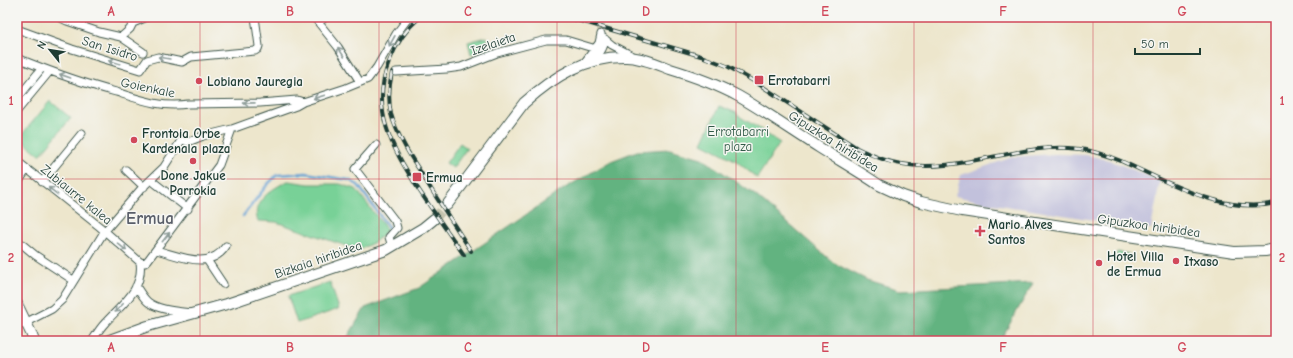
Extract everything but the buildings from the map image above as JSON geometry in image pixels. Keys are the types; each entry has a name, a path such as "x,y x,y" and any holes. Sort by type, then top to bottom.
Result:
{"street":[{"path":"59,17 99,32 121,37 143,52"},
{"path":"126,17 133,23"},
{"path":"121,37 130,29 133,23 147,17"},
{"name":"San Isidro","path":"17,29 72,49 139,70 143,67 147,60 158,57 182,62 191,57 257,50 259,46 255,17"},
{"path":"325,17 317,20 338,47 360,82"},
{"path":"22,324 52,309 62,300 104,232 164,167 182,139 188,142 203,136 232,129 292,108 303,102 342,90 368,79 377,67 396,34 410,17"},
{"path":"584,63 596,49 603,36"},
{"path":"603,36 622,51 645,60"},
{"path":"584,63 596,57 604,46 603,36"},
{"name":"Izelaieta","path":"396,72 461,67 497,53 546,40 566,40 596,49"},
{"name":"Gipuzkoa hiribidea","path":"447,205 524,103 538,90 560,75 584,63 600,59 627,57 645,60 705,81 737,96 879,184 921,202 969,212 1211,247 1234,252 1265,251 1276,249"},
{"name":"Goienkale","path":"17,58 94,86 160,104 179,106 188,104 297,100 303,102"},
{"path":"17,99 46,69"},
{"path":"17,111 46,69"},
{"path":"92,341 104,323 130,296 136,286 140,262 145,263 156,250 188,209 219,165 232,129"},
{"path":"42,182 82,134"},
{"path":"376,145 355,169 398,228 389,237 392,246"},
{"name":"Zubiaurre kalea","path":"17,161 140,262"},
{"path":"17,184 27,169"},
{"path":"126,170 144,187"},
{"path":"151,180 188,209"},
{"name":"Bizkaia hiribidea","path":"107,341 148,326 205,311 386,250 423,228 434,219"},
{"path":"17,240 35,255 73,280"},
{"path":"156,250 188,258 207,260 214,258 222,252 226,246"},
{"path":"207,260 223,284"},
{"path":"136,286 148,302 153,305 194,314"},
{"path":"17,304 22,324 35,340"}],"shaded area":[{"path":"1055,154 1086,155 1109,160 1160,181 1151,229 987,203 955,196 961,175 1013,157"}],"green space":[{"path":"487,37 490,49 471,54 468,42"},
{"path":"50,101 71,118 40,155 19,138"},
{"name":"Errotabarri plaza","path":"719,106 737,113 737,115 780,143 757,178 735,160 702,143"},
{"path":"460,143 467,148 453,168 446,163"},
{"path":"670,149 702,158 755,195 834,263 867,280 900,290 1033,283 1000,341 336,341 347,338 365,308 419,288 565,188 611,161 637,151"},
{"path":"288,181 309,184 340,184 356,189 387,230 375,242 358,250 276,222 258,221 256,214 257,208 264,196"},
{"path":"1117,252 1129,254 1128,260 1116,258"},
{"path":"330,282 339,309 297,323 288,296"}],"waterway":[{"path":"243,216 267,185 277,175 306,173 349,180 358,185 391,231"}],"tunnel":[{"path":"600,17 601,34"},
{"path":"434,219 447,205"}],"railway":[{"path":"420,17 402,37 389,62 384,80 382,96 383,112 386,128 399,157 423,196 464,255"},
{"path":"567,17 701,56 727,66 757,83 857,148 890,162 924,166 947,165 1035,149 1080,149 1096,152 1116,159 1177,187 1216,201 1256,206 1276,203"},
{"path":"392,72 389,104 396,129 403,144 471,251"}],"place":[{"name":"Errotabarri","path":"759,80"},
{"name":"Lobiano Jauregia","path":"199,81"},
{"name":"Frontoia Orbe Kardenala plaza","path":"134,140"},
{"name":"Done Jakue Parrokia","path":"193,161"},
{"name":"Ermua","path":"417,177"},
{"name":"Mario Alves Santos","path":"980,231"},
{"name":"Itxaso","path":"1176,261"},
{"name":"Hotel Villa de Ermua","path":"1099,263"}],"district":[{"name":"Ermua","path":"150,218"}]}
